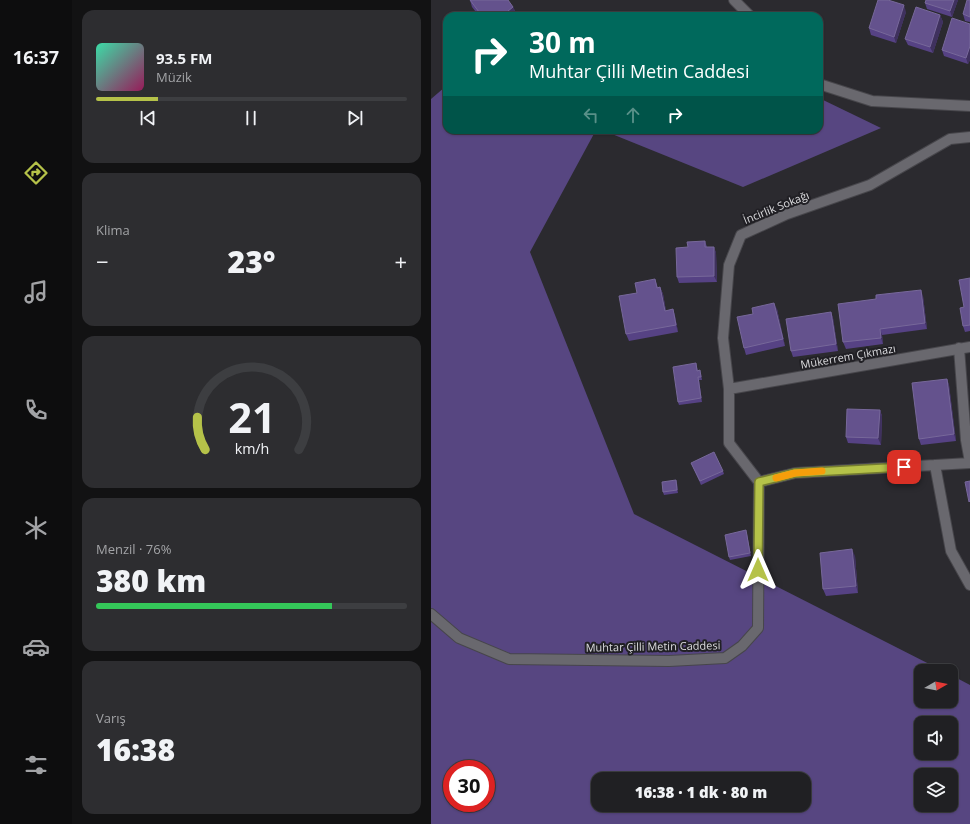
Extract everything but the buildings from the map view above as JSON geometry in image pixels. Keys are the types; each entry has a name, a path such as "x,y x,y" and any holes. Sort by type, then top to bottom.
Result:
{"street":[{"path":"734,0 746,12"},
{"path":"823,85 872,101 970,106"},
{"name":"İncirlik Sokağı","path":"759,482 729,443 729,389 723,338 729,265 741,235 787,214 870,185 950,139 970,137"},
{"name":"Mükerrem Çıkmazı","path":"729,389 970,347"},
{"path":"759,482 795,473 970,463 966,440 959,348"},
{"path":"935,465 951,551 970,585"},
{"name":"Muhtar Çilli Metin Caddesi","path":"431,614 459,638 509,659 669,660 725,658 742,646 758,628 759,482"}],"shaded area":[{"path":"443,89 443,134 594,134 530,252 634,514 929,664 914,664 914,708 958,708 958,679 970,685 970,824 431,824 431,99"},
{"path":"823,100 881,128 743,187 612,134 823,134"}],"slow traffic":[{"path":"776,478 795,473 822,471"}],"route":[{"path":"758,570 759,482 795,473 904,467"}]}
